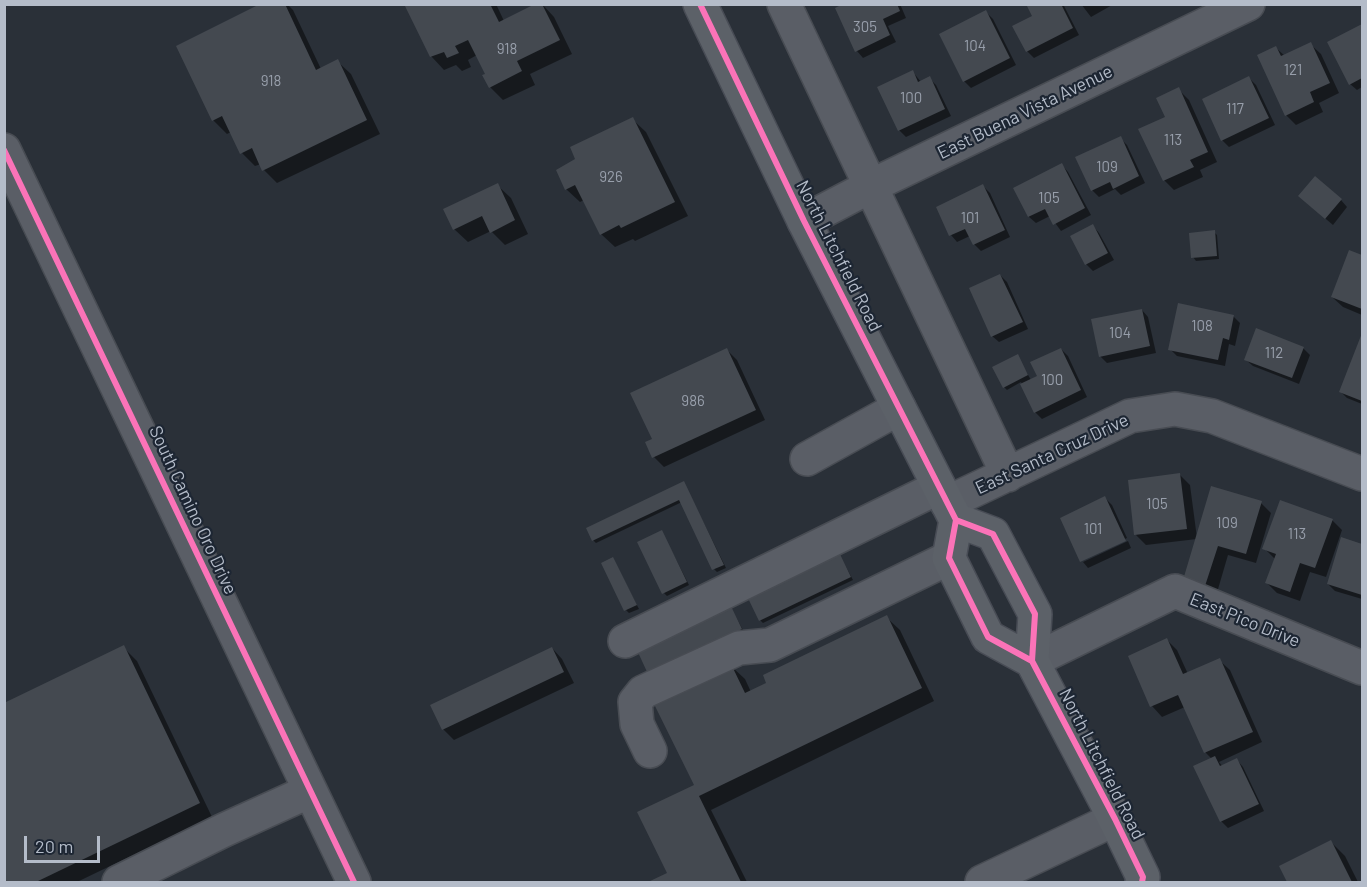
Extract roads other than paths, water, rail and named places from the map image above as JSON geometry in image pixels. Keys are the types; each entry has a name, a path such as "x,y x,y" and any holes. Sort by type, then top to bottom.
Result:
{"main road":[{"name":"North Litchfield Road","path":"700,4 804,221 948,503"},
{"path":"948,503 993,534 1035,614 1032,661 988,637 949,558 948,503"},
{"name":"North Litchfield Road","path":"1032,661 1149,881"}],"street":[{"path":"784,4 1008,475"},
{"name":"East Buena Vista Avenue","path":"804,221 871,186 1248,4"},
{"name":"South Camino Oro Drive","path":"4,150 12,186 354,882"},
{"path":"807,459 899,408"},
{"name":"East Santa Cruz Drive","path":"625,641 948,503 1130,416 1175,408 1212,416 1362,474"},
{"path":"650,751 637,724 635,702 643,692 739,648 770,645 949,558"},
{"name":"East Pico Drive","path":"1032,661 1175,591 1362,668"},
{"path":"119,882 310,791"},
{"path":"982,882 1115,819"}]}
